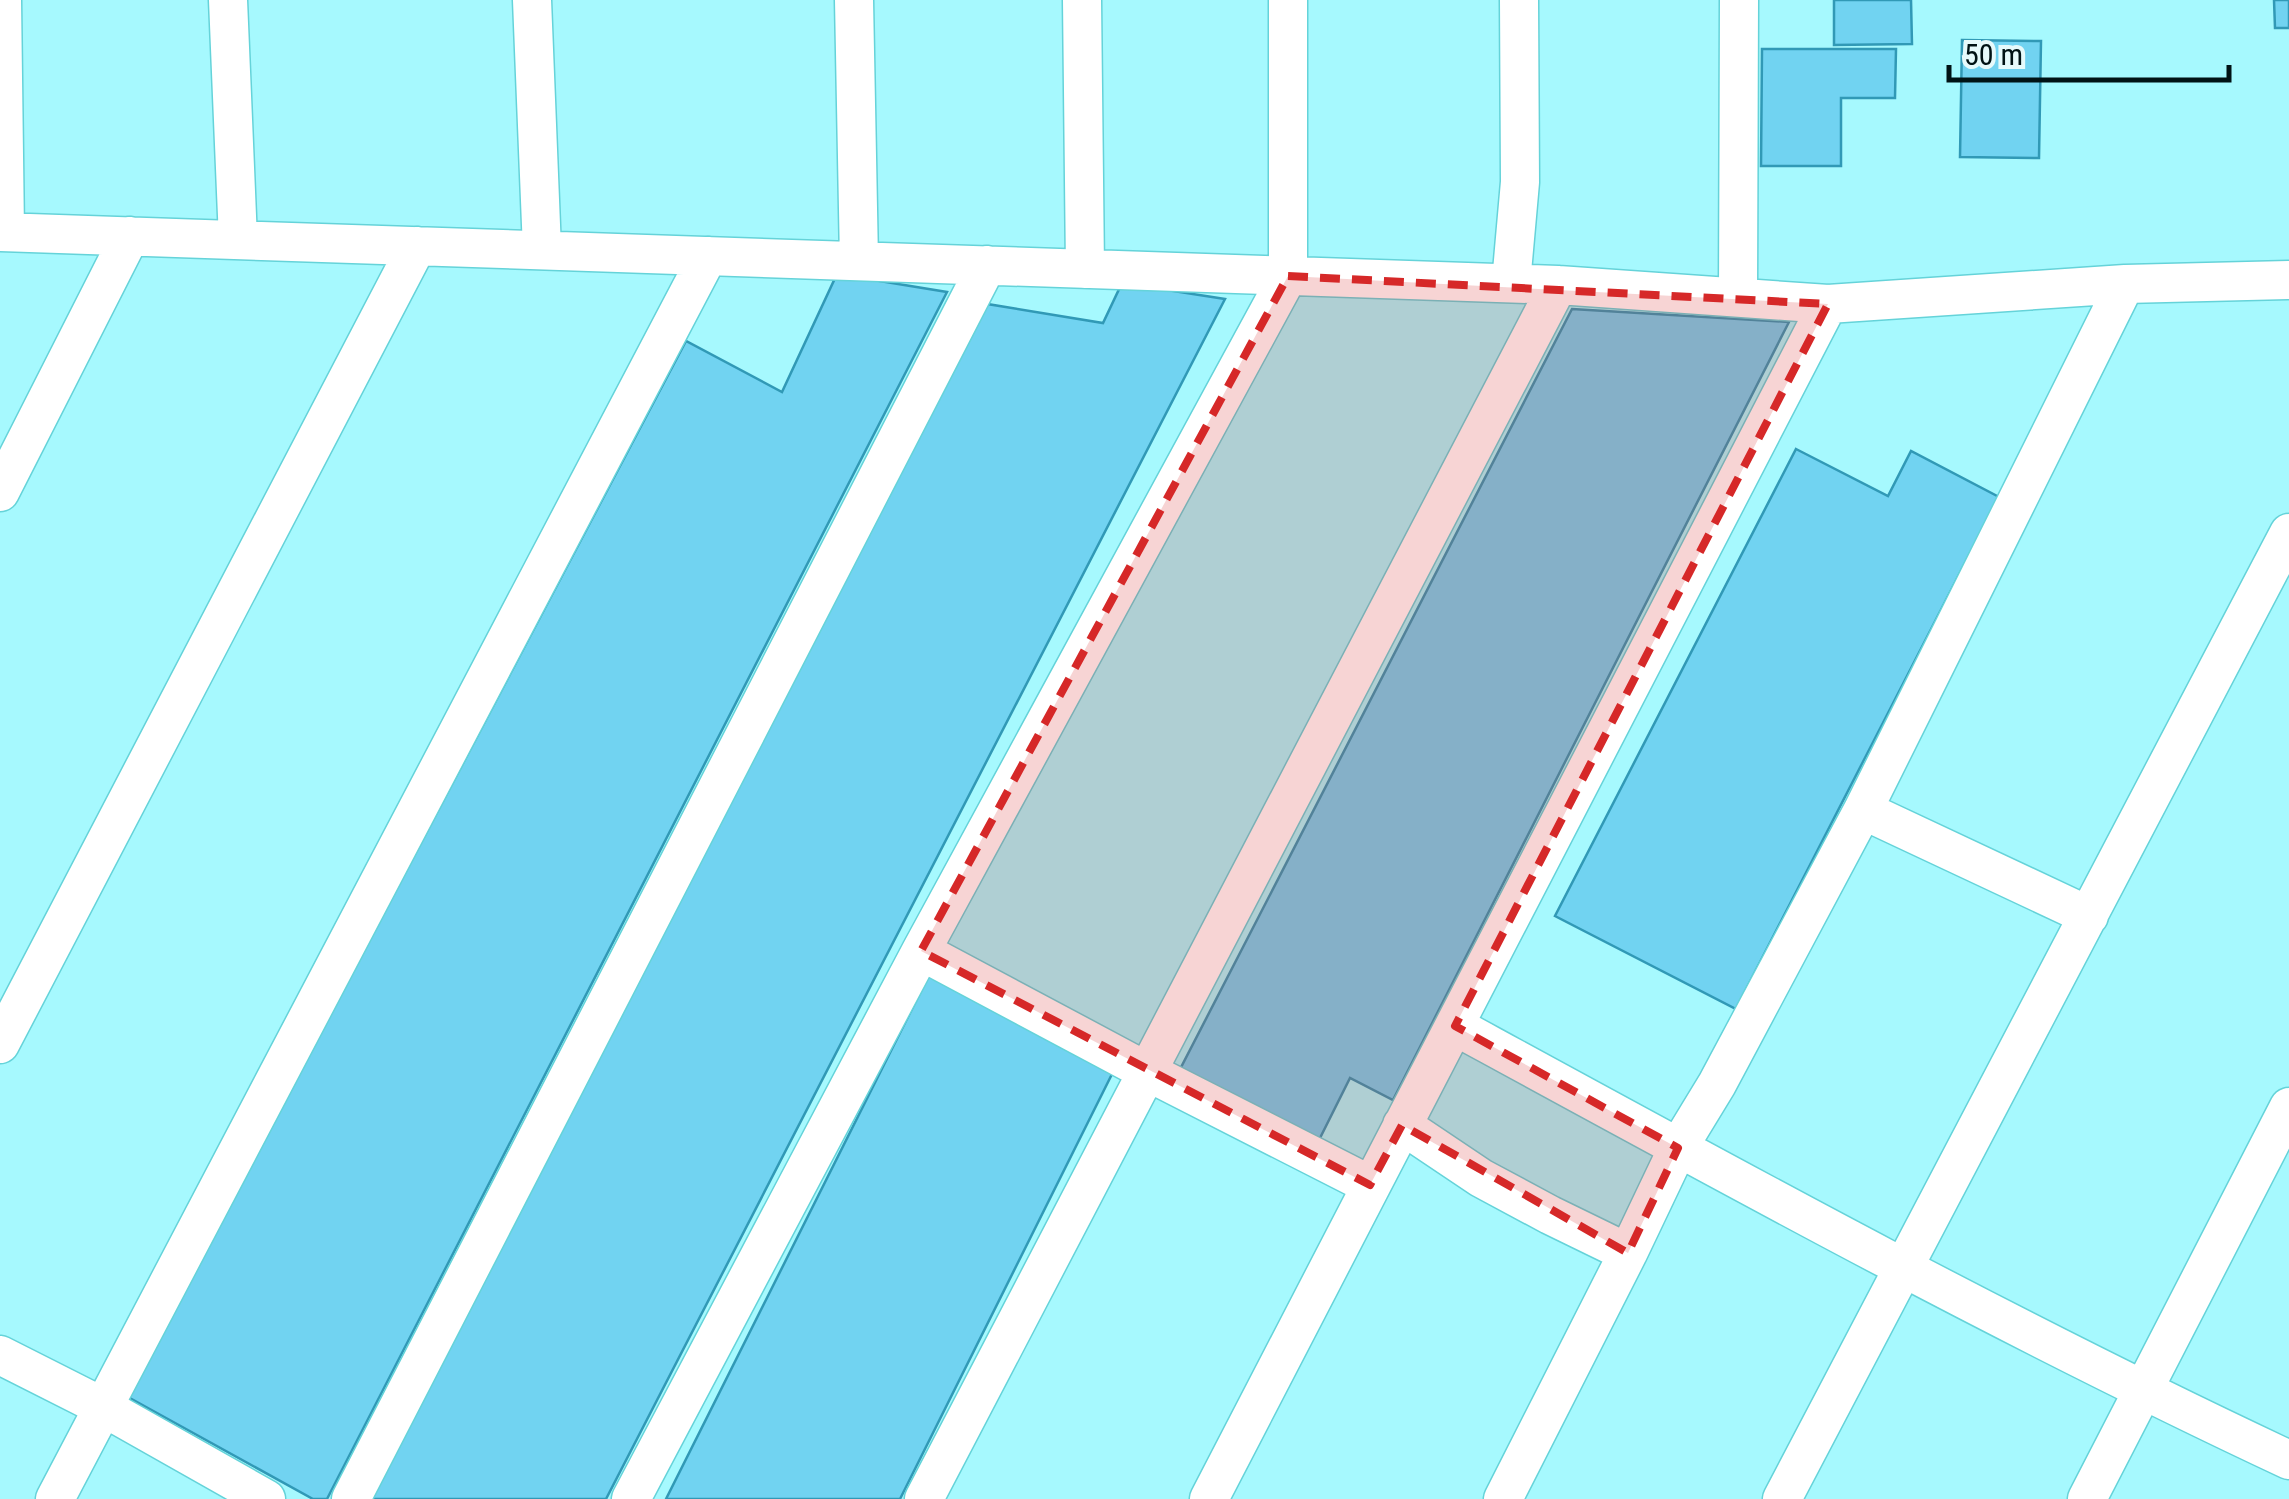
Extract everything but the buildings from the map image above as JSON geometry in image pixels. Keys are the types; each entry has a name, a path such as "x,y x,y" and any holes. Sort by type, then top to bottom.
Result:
{"street":[{"path":"2,0 2,232 1558,284 1828,304 2125,284 2289,280"},
{"path":"228,0 238,240"},
{"path":"532,0 542,250"},
{"path":"854,0 859,261"},
{"path":"1082,0 1084,269"},
{"path":"631,1499 921,951 1288,276 1288,0"},
{"path":"1510,283 1520,182 1520,0"},
{"path":"1738,0 1738,297"},
{"path":"0,492 130,236"},
{"path":"0,1044 417,246"},
{"path":"56,1499 708,256"},
{"path":"351,1499 987,265"},
{"path":"924,1499 1558,284"},
{"path":"1503,1499 1678,1148 1717,1084 1863,810 2125,284"},
{"path":"1208,1499 1828,304"},
{"path":"1782,1499 2289,533"},
{"path":"1863,810 2089,916"},
{"path":"921,951 1370,1185"},
{"path":"1454,1026 1904,1269 2143,1392 2289,1460"},
{"path":"2088,1499 2289,1107"},
{"path":"1402,1125 1481,1178 1628,1252"},
{"path":"0,1356 104,1407 266,1499"}],"highlighted area":[{"path":"1288,276 1828,304 1455,1026 1678,1148 1628,1253 1402,1125 1370,1185 921,951"}]}
